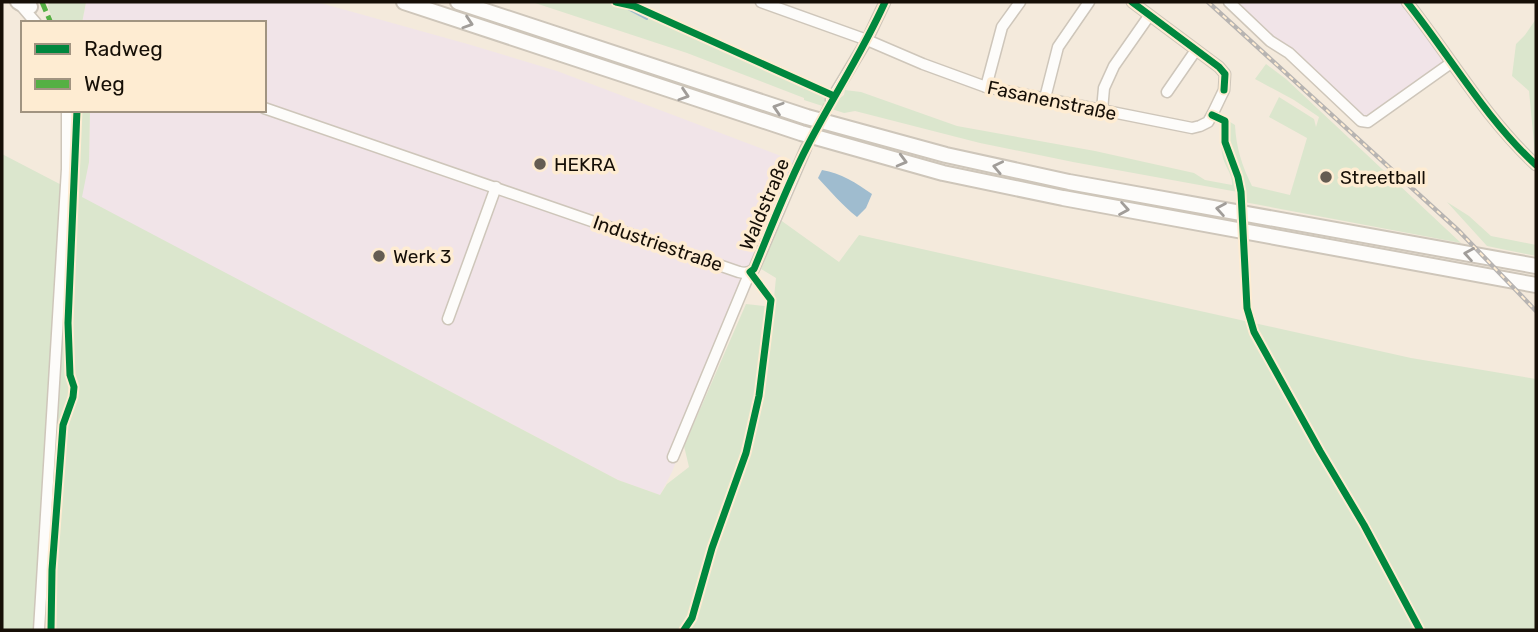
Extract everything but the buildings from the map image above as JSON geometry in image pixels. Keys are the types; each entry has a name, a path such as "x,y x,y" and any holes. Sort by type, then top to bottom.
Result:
{"highway":[{"path":"404,2 801,133 943,173 1063,198 1536,285"},
{"path":"458,2 807,117 946,155 1069,182 1536,266"}],"street":[{"name":"Fasanenstraße","path":"761,2 986,87 1192,128 1208,122 1224,90 1225,74 1196,50"},
{"path":"831,100 867,40 885,2"},
{"path":"986,87 1002,27 1020,2"},
{"path":"1045,98 1058,47 1089,2"},
{"path":"1132,2 1196,50 1167,92"},
{"path":"1229,2 1270,41 1289,52 1361,121 1368,121 1451,63"},
{"path":"1407,2 1521,152 1536,165"},
{"path":"24,3 34,21"},
{"path":"1102,110 1104,88 1114,66 1149,16"},
{"name":"Industriestraße","path":"266,109 739,272 750,272"},
{"path":"39,630 65,194 68,132 66,112"},
{"name":"Waldstraße","path":"750,272 754,269 806,148"},
{"path":"448,319 496,187"},
{"name":"Industriestraße","path":"673,457 750,272"}],"shaded area":[{"path":"86,2 317,2 557,71 794,161 762,263 660,495 618,480 81,197 89,162 90,112 266,112 266,21 82,21"},
{"path":"1232,2 1401,2 1447,65 1366,121 1292,48 1276,42"}],"green space":[{"path":"49,2 86,2 82,21 53,21"},
{"path":"532,2 614,2 786,76 827,96 826,99 836,101 844,95 845,90 861,92 957,126 1095,151 1194,173 1205,180 1232,185 1222,154 1221,123 1214,119 1223,121 1223,143 1239,190 1238,192 1073,162 980,143 855,111 844,113 804,100 687,53"},
{"path":"656,12 794,73 792,75 655,15"},
{"path":"1536,19 1536,164 1529,91 1512,76 1516,44"},
{"path":"1266,64 1286,79 1461,243 1244,202 1240,179 1226,142 1227,120 1235,125 1240,156 1252,186 1290,195 1307,138 1269,117 1279,97 1314,119 1316,127 1319,117 1255,79"},
{"path":"90,112 89,162 82,197 618,480 660,495 667,484 689,467 684,446 746,304 773,307 776,278 761,269 779,219 839,262 859,235 1411,358 1536,379 1536,630 2,630 2,154 77,193 79,120 72,114"},
{"path":"1447,202 1469,216 1491,236 1536,245 1536,256 1487,246"}],"water":[{"path":"822,170 842,176 872,194 866,208 857,217 818,178"}],"waterway":[{"path":"615,2 647,19"}],"tunnel":[{"path":"810,141 831,100"}],"railway":[{"path":"1208,2 1459,231 1536,311"}],"marked path":[{"path":"42,2 50,21"}],"cycle path":[{"path":"616,2 634,6 834,96"},
{"path":"684,630 692,618 712,548 746,453 759,396 771,300 750,272 754,269 800,160 885,2"},
{"path":"1132,2 1219,67 1225,74 1224,90"},
{"path":"1407,2 1484,107 1536,165"},
{"path":"51,630 52,570 63,425 74,387 70,375 68,323 77,112"},
{"path":"1212,115 1225,121 1225,142 1241,192 1247,308 1254,332 1364,525 1420,630"}],"place":[{"name":"HEKRA","path":"540,164"},
{"name":"Streetball","path":"1326,177"},
{"name":"Werk 3","path":"379,256"}]}
